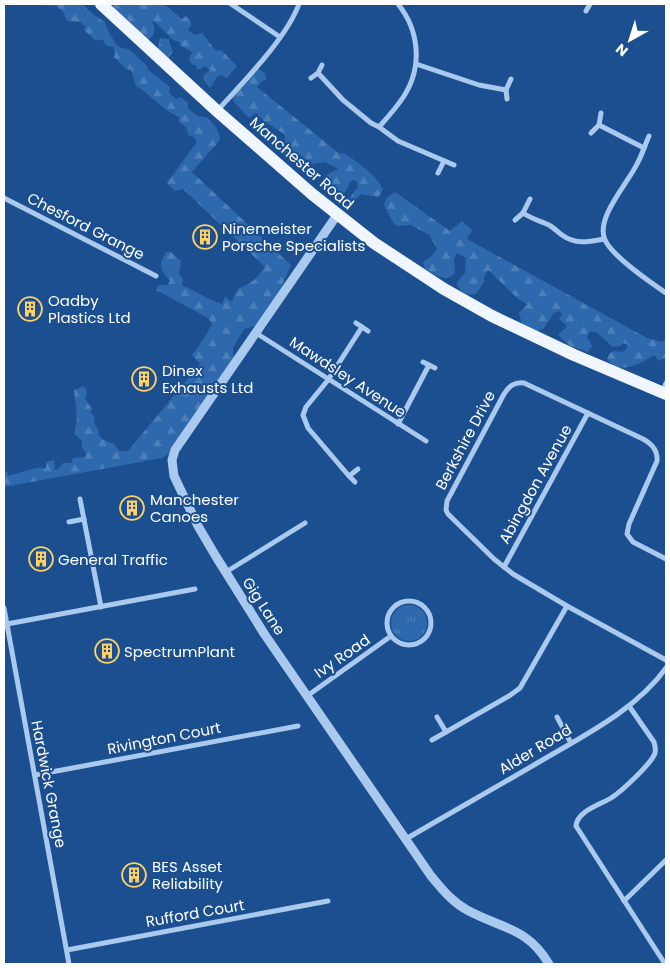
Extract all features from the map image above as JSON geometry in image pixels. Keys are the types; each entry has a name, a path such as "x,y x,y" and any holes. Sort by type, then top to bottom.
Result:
{"main road":[{"name":"Manchester Road","path":"101,4 217,111 336,215 410,268 492,316 574,355 665,390"}],"street":[{"path":"231,4 280,37"},
{"path":"217,111 280,37 291,22 300,4"},
{"path":"379,127 405,95 416,64 416,40 413,29 398,4"},
{"path":"586,11 590,4"},
{"path":"311,78 318,73 322,64"},
{"path":"416,64 479,85 506,90"},
{"path":"318,73 366,120 398,141 454,165"},
{"path":"507,99 506,90 511,79"},
{"path":"591,133 599,125 601,113"},
{"path":"599,125 644,148"},
{"path":"649,136 637,164 609,209 605,223 604,239 614,252 666,293"},
{"path":"438,174 444,161"},
{"name":"Chesford Grange","path":"4,198 156,276"},
{"path":"515,220 523,213 530,199"},
{"path":"523,213 532,219 549,225 575,242 586,243 604,239"},
{"name":"Gig Lane","path":"336,215 175,450 172,460 174,476 198,526 265,635 431,876 455,902 477,915 518,932 531,940 549,964"},
{"path":"356,323 368,331"},
{"path":"355,482 308,428 302,415 306,407 328,380 362,327"},
{"name":"Mawdsley Avenue","path":"256,333 426,441"},
{"path":"423,362 435,368"},
{"path":"398,424 429,365"},
{"name":"Berkshire Drive","path":"666,559 638,546 627,534 628,524 658,461 656,450 653,446 643,439 524,382 513,384 504,394 446,501 448,514 504,567 567,606 666,660"},
{"name":"Abingdon Avenue","path":"504,567 588,413"},
{"path":"350,476 358,469"},
{"path":"80,499 101,606"},
{"path":"69,522 84,519"},
{"path":"226,572 305,523"},
{"path":"7,624 195,589"},
{"name":"Ivy Road","path":"410,601 417,602 428,611 431,618 429,633 424,639 418,643 404,644 391,636 387,623 388,616 396,604 410,601"},
{"path":"432,740 520,688 567,606"},
{"name":"Hardwick Grange","path":"4,608 70,964"},
{"name":"Ivy Road","path":"307,696 391,636"},
{"name":"Alder Road","path":"406,839 571,743 629,706 652,686 666,668"},
{"path":"629,706 654,742 655,754 618,793 578,818 576,826 665,964"},
{"path":"437,717 446,732"},
{"path":"557,717 571,743"},
{"name":"Rivington Court","path":"35,775 298,726"},
{"path":"624,901 666,860"},
{"name":"Rufford Court","path":"67,950 328,901"}],"green space":[{"path":"45,4 82,4 105,22 116,44 121,48 129,49 147,66 148,70 170,87 169,93 176,99 181,97 188,103 188,108 192,112 198,116 206,117 211,122 217,130 220,140 192,172 291,265 271,308 258,324 244,329 233,348 233,357 225,375 170,453 162,458 4,487 4,472 7,471 8,476 36,468 46,468 46,462 54,460 55,470 63,463 71,463 73,458 85,457 86,453 82,448 82,441 74,434 77,418 74,390 84,386 87,392 85,399 92,409 90,413 95,417 94,423 102,439 114,444 119,451 128,451 200,364 192,355 212,324 208,318 156,290 159,285 167,285 170,281 161,267 166,252 171,252 181,261 179,274 183,279 182,286 222,304 225,297 232,302 237,291 255,280 265,267 183,189 175,191 167,183 197,142 194,137 188,135 186,127 179,122 179,117 136,86 131,70 126,69 114,57 113,47 107,46 103,40 95,40 84,30 86,27 80,22 67,21 63,12 55,5 48,6"},
{"path":"112,4 164,4 182,19 186,16 191,22 188,30 195,35 202,33 217,51 221,50 237,66 227,78 221,75 218,76 210,88 203,79 204,75 210,70 205,66 198,70 195,65 192,65 189,59 192,52 181,46 179,42 173,40 154,21 152,22 154,33 148,41 127,27 129,20 118,14"},
{"path":"160,38 169,39 173,52 167,59 158,49"},
{"path":"255,69 265,73 266,80 262,81 257,87 340,154 344,153 376,178 383,189 378,197 361,194 350,206 347,201 358,187 357,182 351,181 342,196 335,197 322,186 325,177 338,169 325,162 312,164 296,152 290,156 282,153 283,147 286,145 284,134 264,121 256,113 249,118 234,102 232,97 236,87 242,88 247,82 247,78"},
{"path":"395,192 450,231 462,221 472,230 467,239 647,338 662,342 666,339 666,357 659,361 654,355 630,367 617,367 607,359 609,354 613,351 624,352 628,345 623,343 620,346 613,347 597,333 590,331 587,337 592,346 588,352 570,346 558,335 567,326 559,319 562,314 559,311 554,313 544,328 536,332 522,324 519,313 527,304 518,299 488,270 484,277 484,282 476,294 470,295 463,292 457,285 457,282 465,273 466,258 457,253 454,259 455,273 448,278 440,277 425,269 423,262 433,255 437,248 429,235 411,225 398,226 394,224 384,205 386,198"},
{"path":"409,605 416,606 422,610 426,616 426,630 422,636 416,640 409,641 402,640 396,636 392,630 391,623 392,616 396,610 402,606"}],"place":[{"name":"Ninemeister Porsche Specialists","path":"205,237"},
{"name":"Oadby Plastics Ltd","path":"30,309"},
{"name":"Dinex Exhausts Ltd","path":"144,379"},
{"name":"Manchester Canoes","path":"132,508"},
{"name":"General Traffic","path":"41,559"},
{"name":"SpectrumPlant","path":"107,651"},
{"name":"BES Asset Reliability","path":"134,875"}]}
